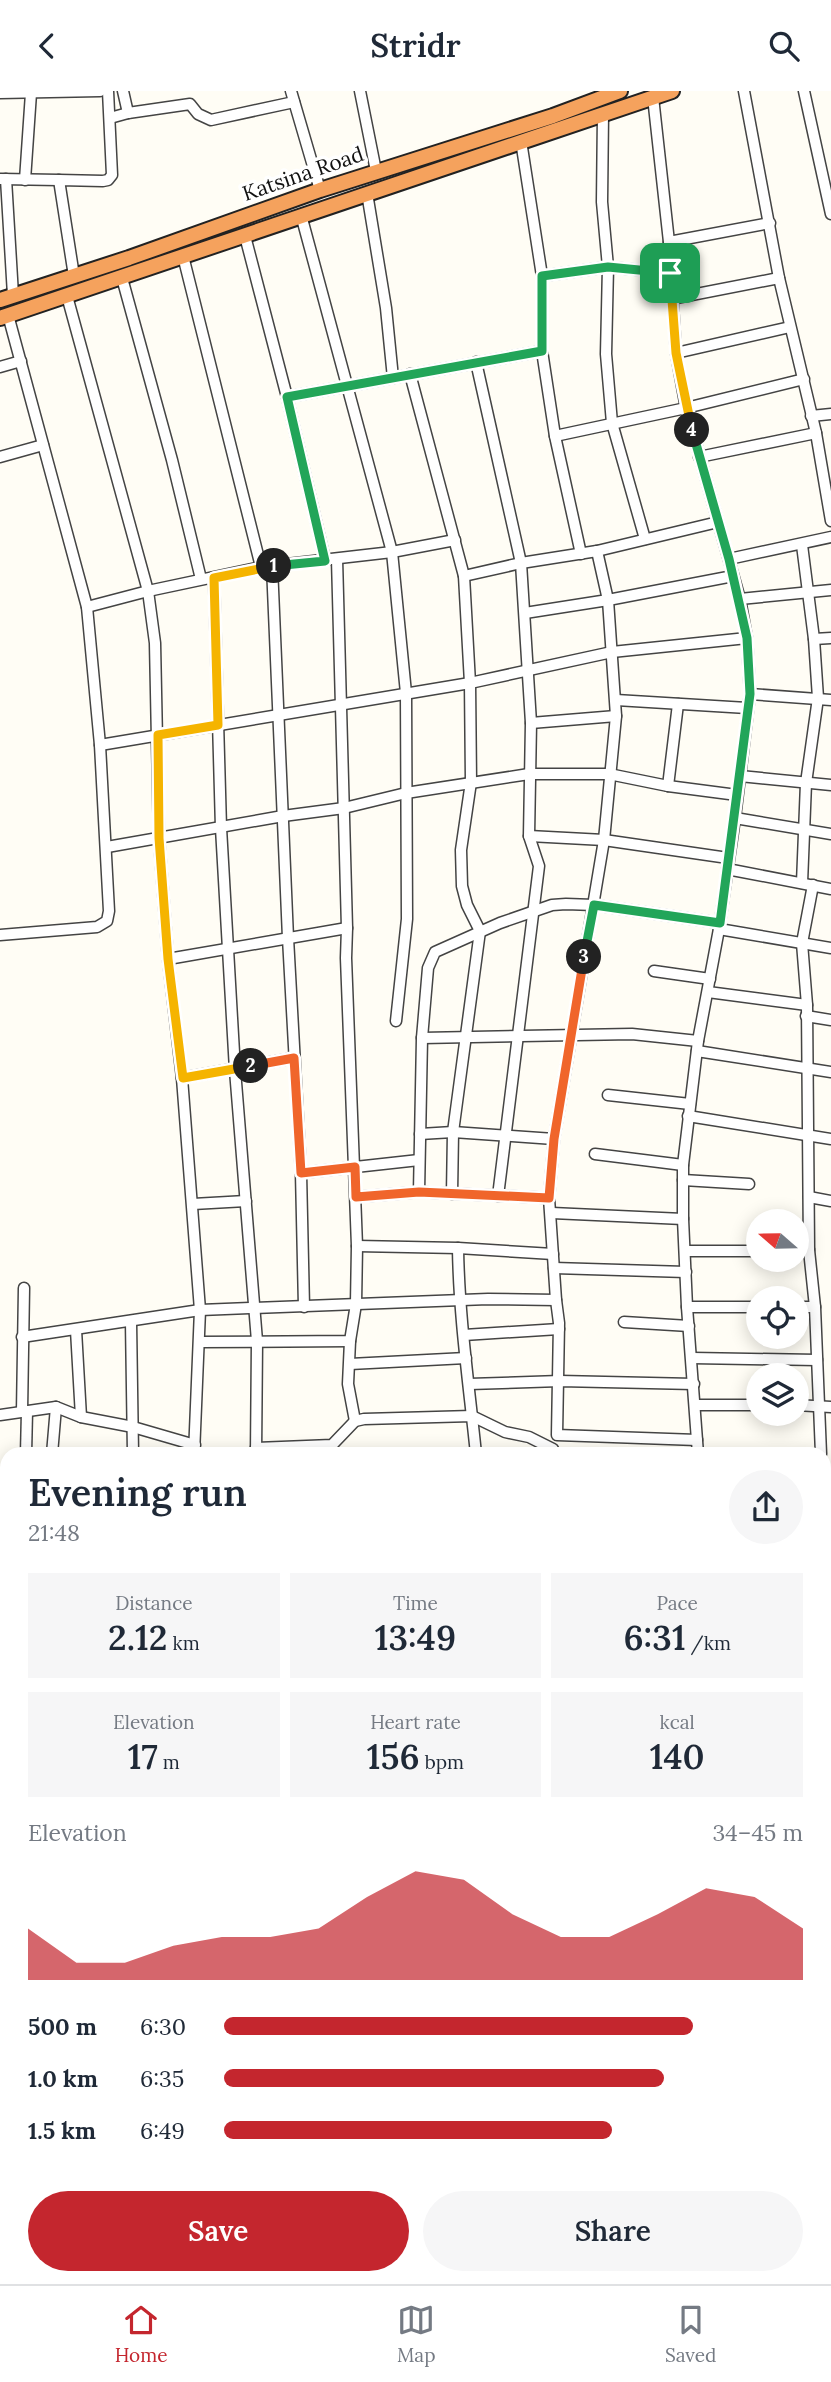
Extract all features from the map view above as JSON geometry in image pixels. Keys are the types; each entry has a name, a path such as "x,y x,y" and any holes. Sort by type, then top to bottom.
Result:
{"highway":[{"name":"Katsina Road","path":"6,298 376,171 620,91"},
{"path":"4,316 603,113 644,96 672,91"}],"street":[{"path":"0,93 100,91"},
{"path":"6,298 3,179 108,180 112,175 108,91"},
{"path":"124,91 128,113"},
{"path":"291,91 320,190"},
{"path":"360,91 376,171"},
{"path":"744,91 779,278 816,433 831,521"},
{"path":"804,91 831,213"},
{"path":"25,180 31,93"},
{"path":"644,96 669,242 676,353 686,408 740,599 747,638 750,694 735,818 698,1046 683,1165 687,1307 698,1447"},
{"path":"110,118 190,104 198,114 211,120 294,102"},
{"path":"603,113 602,202 608,267 606,354 612,423 645,539"},
{"path":"521,141 542,276 542,351 555,436 581,554"},
{"path":"59,180 74,276"},
{"path":"367,193 386,308 393,378"},
{"path":"301,215 392,552 406,693 407,919 396,1021"},
{"path":"669,242 770,223"},
{"path":"245,236 287,397 325,561"},
{"path":"183,256 267,567 279,715 301,1173 304,1307"},
{"path":"542,276 608,267 670,273"},
{"path":"122,278 172,460 201,579"},
{"path":"671,299 779,278"},
{"path":"67,296 148,591 155,643 159,838 168,959 183,1078 200,1310 194,1447"},
{"path":"0,936 97,927 107,921 109,911 100,745 87,607 21,361 4,316"},
{"path":"676,353 790,327"},
{"path":"287,397 542,351"},
{"path":"0,367 21,361"},
{"path":"476,362 520,563 531,723 529,836 539,866 498,1196"},
{"path":"410,374 464,576 470,683 471,782 461,850 462,886 467,905 480,931 453,1132 452,1193"},
{"path":"555,436 804,379"},
{"path":"811,416 831,414"},
{"path":"699,457 816,433"},
{"path":"0,457 43,445"},
{"path":"464,576 520,563 597,551 718,522"},
{"path":"729,559 831,537"},
{"path":"87,607 201,579 267,567 392,552 455,540"},
{"path":"802,545 814,639 818,698 806,783 807,884 802,943 806,1011 809,1209"},
{"path":"553,1447 557,1435 560,1381 559,1329 549,1198 554,1139 604,840 616,716 608,600 597,551"},
{"path":"337,559 346,958 357,1246 356,1304 350,1341 348,1384 355,1422"},
{"path":"525,613 733,576"},
{"path":"214,578 221,828 235,1070 257,1341 256,1447"},
{"path":"740,599 831,590"},
{"path":"100,745 470,683 612,652 747,638"},
{"path":"814,639 831,638"},
{"path":"750,694 831,701"},
{"path":"616,700 747,708"},
{"path":"667,786 678,704"},
{"path":"531,723 616,716"},
{"path":"107,847 344,808 406,793 529,774 609,774 667,786 737,795"},
{"path":"740,776 831,785"},
{"path":"735,818 831,834"},
{"path":"529,836 604,840 727,863 831,889"},
{"path":"419,1192 422,1038 428,968 435,952 480,931 534,911 566,904 594,905 831,948"},
{"path":"168,959 347,928"},
{"path":"654,971 710,979"},
{"path":"708,992 806,1011 831,1020"},
{"path":"422,1038 632,1034 831,1072"},
{"path":"183,1078 294,1058"},
{"path":"608,1095 690,1104"},
{"path":"688,1116 831,1139"},
{"path":"420,1134 453,1132 554,1139"},
{"path":"595,1154 683,1165"},
{"path":"301,1173 419,1160"},
{"path":"683,1180 749,1184"},
{"path":"356,1197 419,1192 549,1198"},
{"path":"809,1197 831,1201"},
{"path":"193,1204 246,1201"},
{"path":"552,1213 683,1219"},
{"path":"357,1246 458,1248 553,1254"},
{"path":"458,1248 458,1300 475,1447"},
{"path":"809,1250 815,1307 820,1447"},
{"path":"685,1251 746,1251"},
{"path":"554,1268 686,1272"},
{"path":"24,1287 22,1337 26,1447"},
{"path":"22,1337 200,1310 255,1310 458,1300 556,1300"},
{"path":"687,1307 746,1307"},
{"path":"809,1307 815,1307"},
{"path":"131,1322 133,1447"},
{"path":"624,1322 689,1326"},
{"path":"464,1335 559,1329"},
{"path":"76,1330 81,1417"},
{"path":"200,1342 350,1341"},
{"path":"349,1364 466,1358"},
{"path":"692,1358 817,1360"},
{"path":"469,1384 560,1381 694,1384"},
{"path":"695,1405 746,1405"},
{"path":"809,1405 831,1407"},
{"path":"0,1416 57,1407 81,1417 133,1427 186,1447"},
{"path":"53,1447 57,1407"},
{"path":"307,1447 332,1445 355,1422 364,1419 472,1416 505,1432 529,1437 544,1447"},
{"path":"557,1435 697,1440"}],"route":[{"path":"608,267 670,273 676,353 686,408 740,599 747,638 750,694 720,923 594,905 570,1034 554,1139 549,1198 419,1192 356,1197 355,1167 301,1173 294,1058 183,1078 168,959 159,838 158,735 218,725 214,578 261,568 325,561 287,397 542,351 542,276 608,267"}]}
